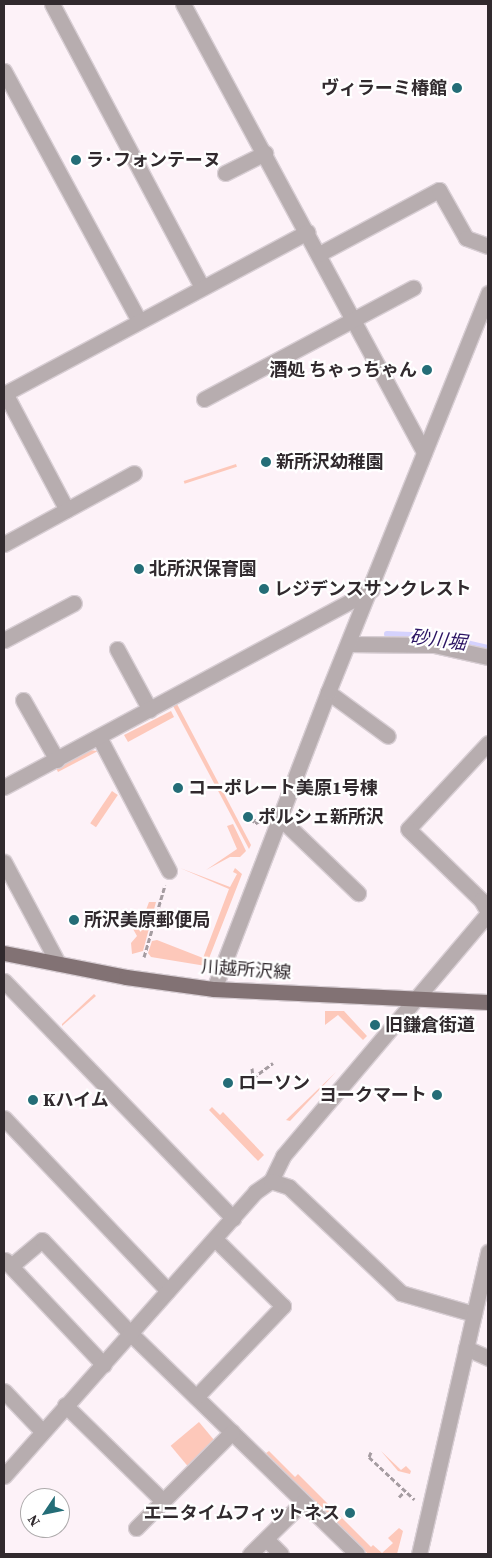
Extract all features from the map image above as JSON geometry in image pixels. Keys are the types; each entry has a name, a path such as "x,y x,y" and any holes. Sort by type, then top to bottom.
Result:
{"main road":[{"name":"川越所沢線","path":"4,953 126,977 214,989 488,1002"}],"street":[{"path":"52,4 202,287"},
{"path":"183,4 424,452"},
{"path":"4,70 139,321"},
{"path":"224,173 264,153"},
{"path":"318,254 439,190 466,238 488,246"},
{"path":"67,510 4,393 307,232"},
{"path":"204,399 413,288"},
{"path":"214,989 281,819 328,692 371,590 424,452 483,321 488,293"},
{"path":"4,544 134,473"},
{"path":"4,787 371,590"},
{"path":"4,640 74,603"},
{"path":"348,644 434,645 488,657"},
{"path":"117,649 150,710"},
{"path":"328,692 388,736"},
{"path":"23,700 57,760"},
{"path":"99,737 169,871"},
{"path":"4,1476 255,1192 271,1181 283,1156 488,913 480,900 408,829 488,743"},
{"path":"281,819 358,893"},
{"path":"4,862 58,963"},
{"path":"4,981 233,1218"},
{"path":"4,1118 168,1291"},
{"path":"271,1181 289,1187 401,1293 474,1314"},
{"path":"196,1397 283,1306 215,1239"},
{"path":"104,1365 7,1263 42,1240 131,1334 357,1554"},
{"path":"419,1554 488,1252"},
{"path":"466,1348 488,1358"},
{"path":"4,1391 42,1431"},
{"path":"65,1405 162,1502"},
{"path":"136,1528 232,1432"},
{"path":"250,1554 303,1502"},
{"path":"266,1539 281,1554"}],"path":[{"path":"144,957 169,871"},
{"path":"252,1068 253,1078 272,1063"},
{"path":"371,1452 369,1457 404,1492 414,1498"},
{"path":"399,1497 404,1492"}],"shaded area":[{"path":"236,464 237,467 185,484 184,481"},
{"path":"177,704 251,845 249,849 173,706"},
{"path":"171,711 174,717 128,742 124,735"},
{"path":"89,750 98,751 58,772 56,768"},
{"path":"112,791 118,795 96,827 90,823"},
{"path":"233,824 246,851 240,857 230,857 206,870 237,849 227,826"},
{"path":"180,868 230,887 237,874 233,872 235,868 242,874 206,966 151,957 148,953 152,941 157,940 203,958 229,889"},
{"path":"149,902 156,902 143,951 132,954 131,943 137,936 129,922 146,910"},
{"path":"94,994 96,996 62,1026 62,1024"},
{"path":"325,1011 344,1011 367,1036 363,1040 338,1015 325,1025"},
{"path":"336,1072 290,1121 286,1120"},
{"path":"212,1107 220,1115 223,1112 264,1155 258,1161 209,1110"},
{"path":"199,1422 216,1442 187,1466 171,1446"},
{"path":"269,1451 295,1477 298,1474 371,1547 373,1545 382,1553 393,1543 388,1538 399,1528 403,1531 397,1554 368,1554 266,1453"},
{"path":"381,1451 401,1470 406,1466 411,1471 410,1474 398,1471"}],"waterway":[{"name":"砂川堀","path":"387,634 436,636 488,648"}],"place":[{"name":"ヴィラーミ椿館","path":"457,88"},
{"name":"ラ･フォンテーヌ","path":"76,160"},
{"name":"酒処 ちゃっちゃん","path":"427,370"},
{"name":"新所沢幼稚園","path":"266,462"},
{"name":"北所沢保育園","path":"139,569"},
{"name":"レジデンスサンクレスト","path":"264,589"},
{"name":"コーポレート美原1号棟","path":"178,788"},
{"name":"ポルシェ新所沢","path":"248,817"},
{"name":"所沢美原郵便局","path":"74,920"},
{"name":"旧鎌倉街道","path":"375,1025"},
{"name":"ローソン","path":"228,1083"},
{"name":"ヨークマート","path":"437,1095"},
{"name":"Kハイム","path":"33,1100"},
{"name":"エニタイムフィットネス","path":"350,1513"}]}
